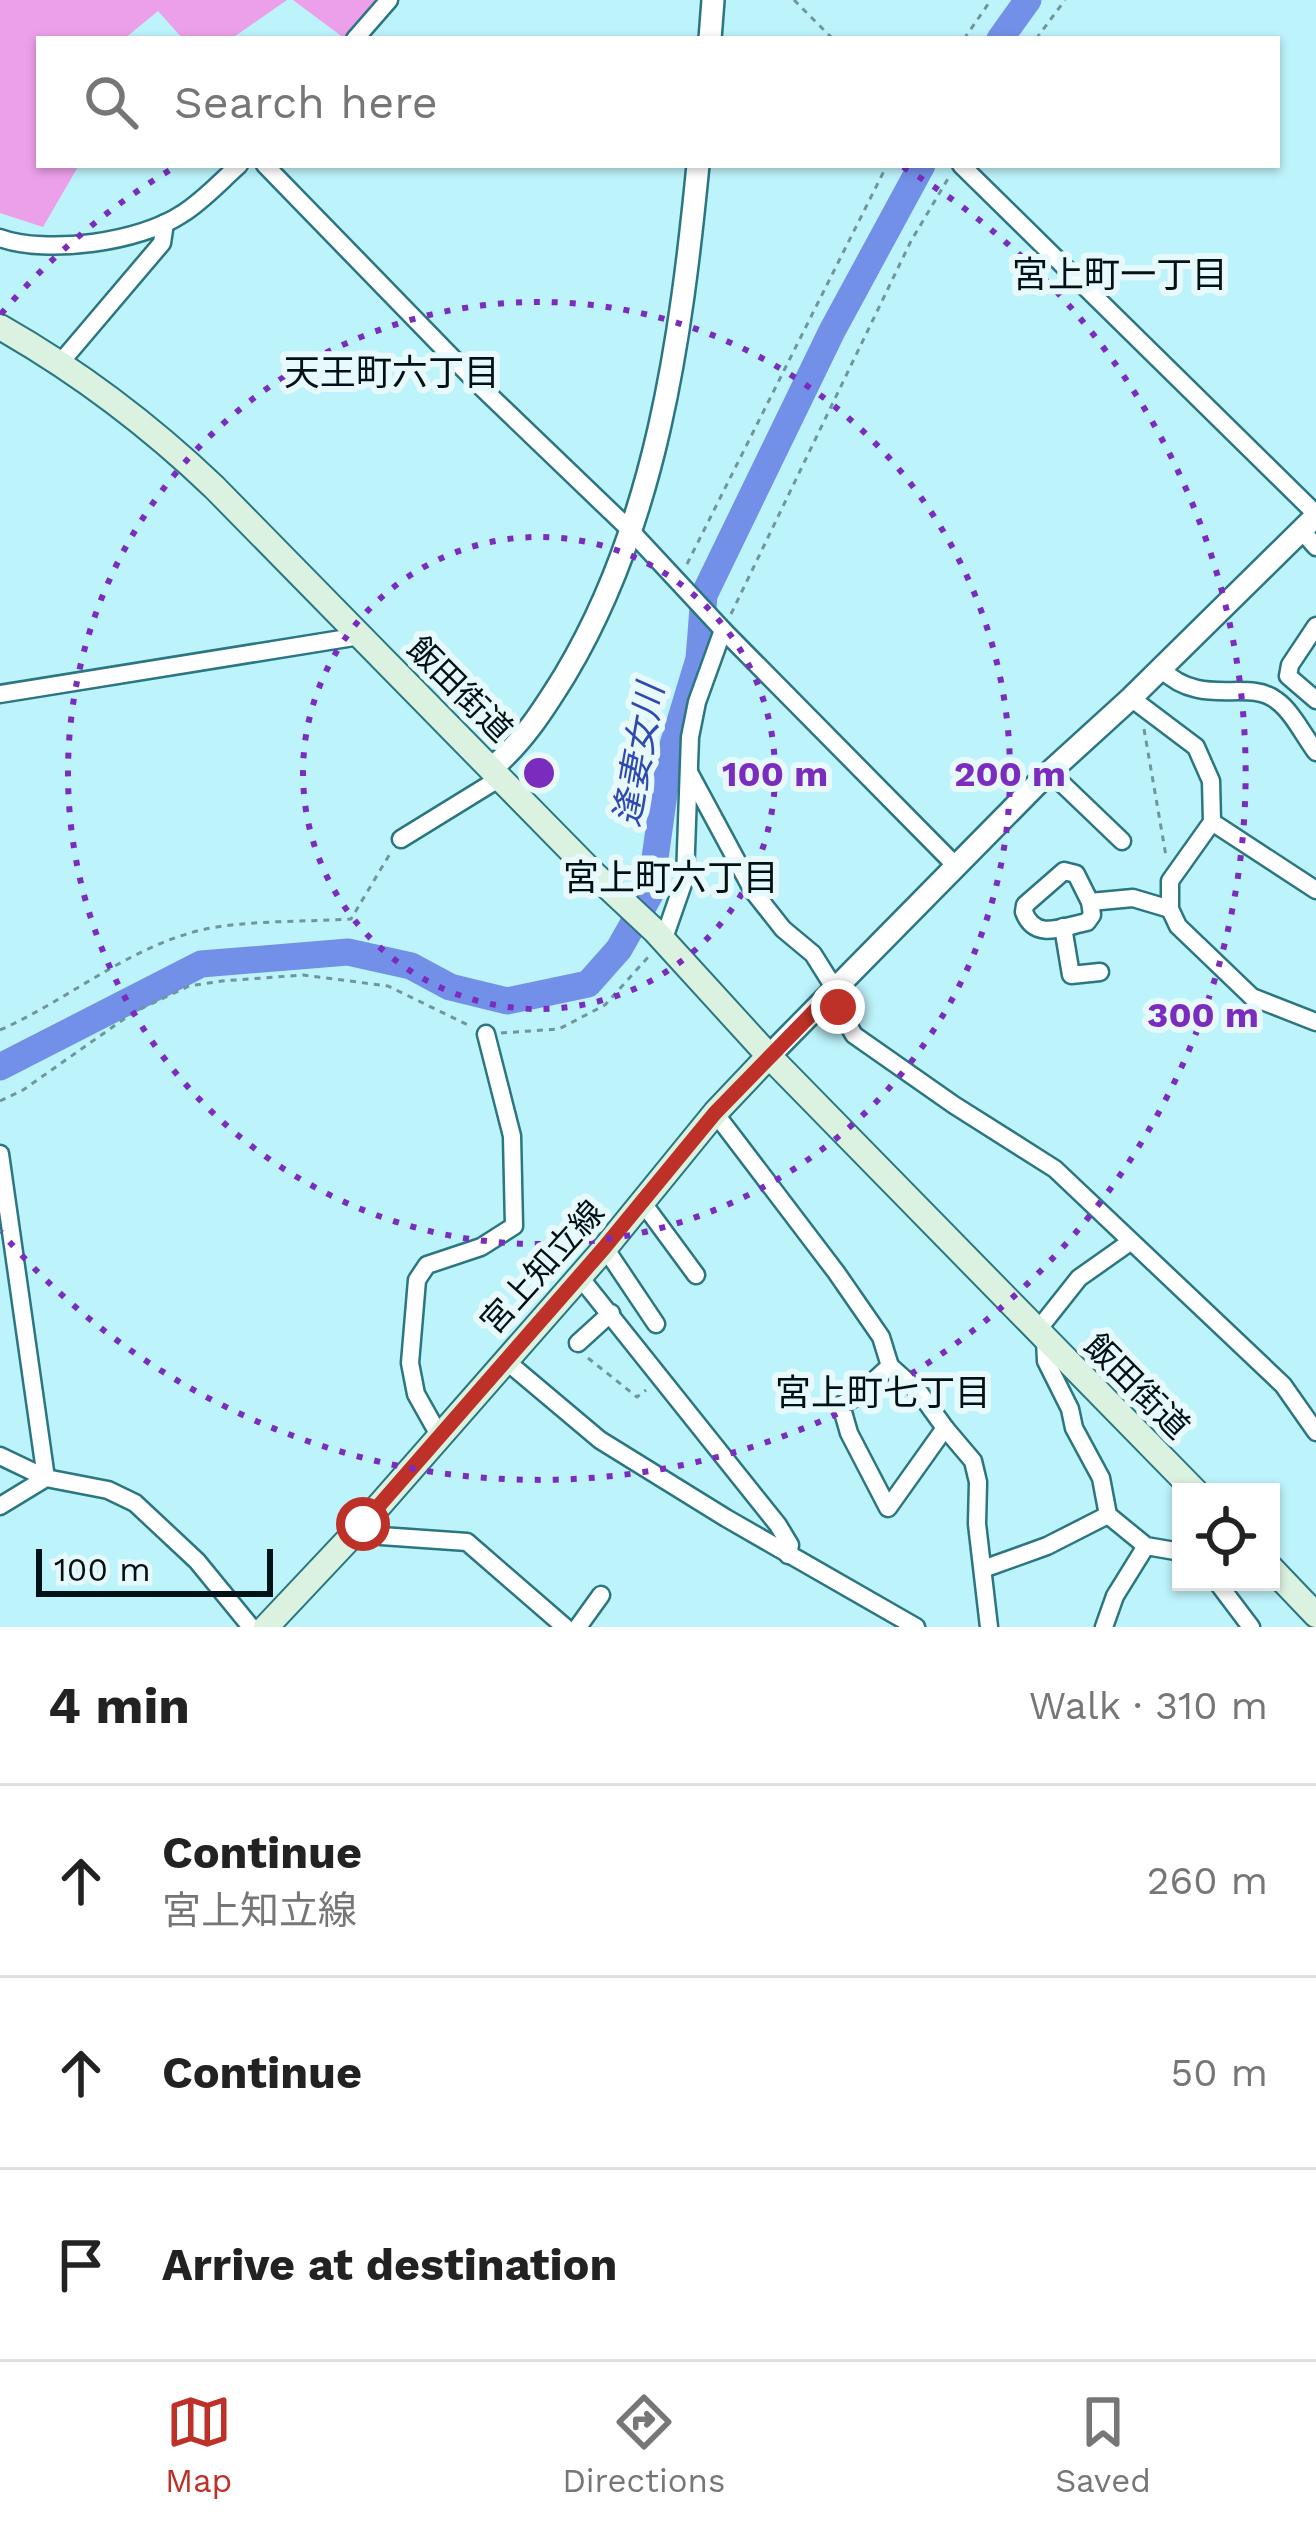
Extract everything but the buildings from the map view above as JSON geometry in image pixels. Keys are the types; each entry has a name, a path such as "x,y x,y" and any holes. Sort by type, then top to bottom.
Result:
{"main road":[{"name":"飯田街道","path":"0,327 61,362 163,439 659,936 1187,1483"},
{"name":"宮上知立線","path":"266,1627 363,1524 643,1203 715,1113 770,1056"},
{"path":"1280,1577 1316,1615"}],"street":[{"path":"359,36 389,0"},
{"path":"710,36 713,0"},
{"path":"0,238 57,246 165,223 236,168"},
{"path":"269,168 478,384 629,529 956,867"},
{"path":"400,839 496,773 544,709 595,624 659,433 675,350 698,168"},
{"path":"770,1056 1050,772 1313,527 961,168"},
{"path":"61,362 162,243 165,223"},
{"path":"1316,626 1290,665 1288,676 1316,700"},
{"path":"659,936 685,878 690,736 721,627"},
{"path":"0,694 360,636"},
{"path":"1161,669 1192,689 1268,695 1280,701 1316,752"},
{"path":"1131,698 1201,753 1213,793 1212,822 1170,881 1170,909 1178,926 1252,997 1316,1022"},
{"path":"1050,772 1122,841"},
{"path":"690,774 760,903 813,954 836,989 838,1007 854,1035 954,1106 1055,1169 1283,1385 1316,1430"},
{"path":"1212,822 1316,890"},
{"path":"1064,871 1076,874 1090,902 1089,920 1043,932 1033,928 1024,912 1025,905 1064,871"},
{"path":"1090,902 1132,898 1170,909"},
{"path":"1063,927 1071,975 1100,972"},
{"path":"439,1436 416,1394 410,1363 417,1280 427,1264 481,1247 514,1226 512,1136 486,1034"},
{"path":"715,1113 826,1257 881,1337 890,1366 920,1392 973,1461 989,1627"},
{"path":"0,1154 46,1478 0,1507"},
{"path":"643,1203 697,1275"},
{"path":"1130,1242 1079,1278 1041,1335 1046,1361 1070,1408 1074,1428 1102,1478 1108,1515 1146,1546 1172,1550"},
{"path":"604,1248 656,1324"},
{"path":"579,1276 778,1525 790,1545 788,1555"},
{"path":"580,1348 611,1313"},
{"path":"505,1360 601,1440 916,1627"},
{"path":"890,1366 841,1406 849,1432 888,1508 944,1428"},
{"path":"0,1456 46,1478 108,1490 135,1503 197,1561 250,1627"},
{"path":"983,1569 1047,1546 1108,1515"},
{"path":"363,1524 381,1536 467,1542 565,1627"},
{"path":"1104,1627 1115,1596 1146,1546"},
{"path":"1224,1591 1251,1627"},
{"path":"578,1627 601,1595"}],"path":[{"path":"794,0 830,36"},
{"path":"966,36 991,0"},
{"path":"1038,36 1065,0"},
{"path":"682,586 885,168"},
{"path":"721,627 911,241 956,168"},
{"path":"1131,698 1150,760 1170,881"},
{"path":"0,1030 120,963 202,930 351,919 400,839"},
{"path":"0,1101 134,1012 189,986 222,981 303,975 388,986 486,1034 559,1029 605,1005 659,936"},
{"path":"580,1348 637,1397 662,1376"}],"shaded area":[{"path":"0,0 287,0 235,36 180,36 158,11 128,36 36,36 36,168 77,168 43,227 0,213"},
{"path":"293,0 381,0 341,36"}],"waterway":[{"name":"逢妻女川","path":"1002,36 1028,0"},
{"name":"逢妻女川","path":"0,1067 201,964 348,952 411,966 450,987 507,1001 588,984 619,949 650,894 669,758 699,659 704,595 832,331 920,168"}],"district":[{"name":"宮上町一丁目","path":"1120,275"},
{"name":"天王町六丁目","path":"392,373"},
{"name":"宮上町六丁目","path":"671,878"},
{"name":"宮上町七丁目","path":"883,1393"}],"route":[{"path":"363,1524 643,1203 715,1113 836,989 838,1007"}]}
